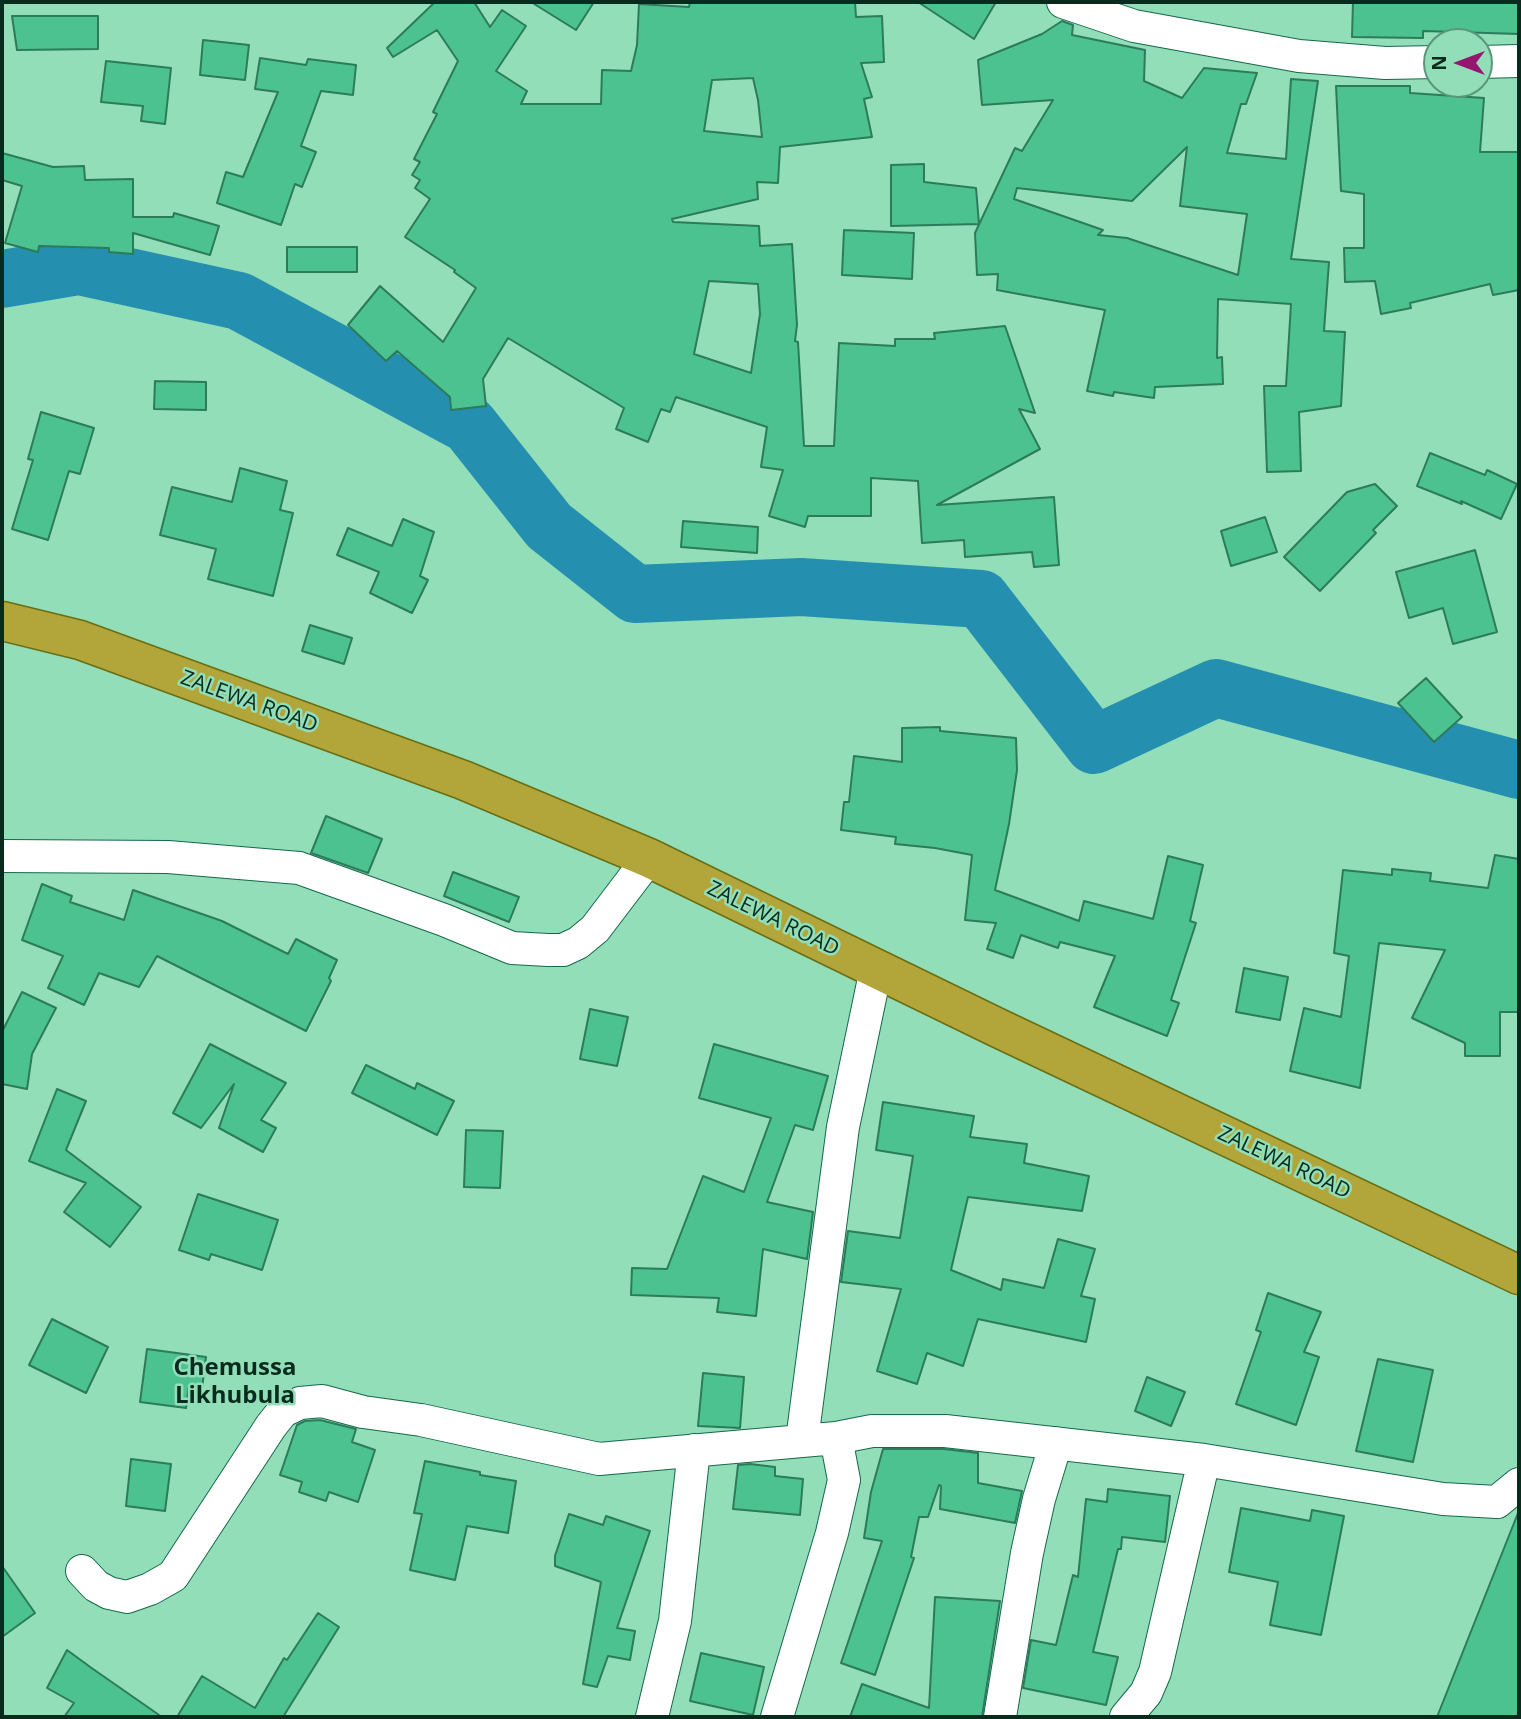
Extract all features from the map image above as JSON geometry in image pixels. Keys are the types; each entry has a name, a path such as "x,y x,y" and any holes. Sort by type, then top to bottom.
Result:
{"highway":[{"name":"ZALEWA ROAD","path":"2,621 80,640 463,780 649,858 1519,1275"}],"street":[{"path":"1063,2 1133,26 1299,56 1423,62"},
{"path":"1493,62 1519,61"},
{"path":"2,856 168,857 299,868 444,919 512,947 548,950 563,950 578,943 595,929 649,858"},
{"path":"802,1440 843,1127 876,969"},
{"path":"82,1571 96,1586 109,1593 127,1597 150,1589 173,1576 283,1411 300,1403 322,1401 363,1412 421,1420 599,1459 836,1438 872,1431 945,1431 1204,1460 1443,1499 1497,1502 1519,1484"},
{"path":"776,1717 832,1533 844,1480 836,1438"},
{"path":"1000,1717 1027,1553 1039,1499 1056,1443"},
{"path":"652,1717 675,1621 695,1450"},
{"path":"1126,1717 1146,1693 1154,1672 1204,1460"}],"building":[{"path":"435,2 474,2 490,27 502,10 526,26 496,71 527,91 521,104 601,104 602,70 631,71 637,45 639,4 689,7 690,2 855,2 856,17 882,16 884,62 861,63 872,97 864,99 872,137 780,147 778,183 757,182 758,199 672,219 673,222 759,226 760,246 792,244 797,325 795,341 798,342 804,446 834,446 839,343 895,346 895,339 935,339 934,333 1005,326 1035,413 1019,409 1040,449 937,505 1054,497 1059,565 1034,567 1032,552 965,557 964,540 922,543 918,481 871,478 871,516 808,516 805,527 769,516 783,470 761,467 767,427 676,397 670,412 661,409 648,442 616,429 624,408 508,338 483,379 486,406 451,410 450,397 397,351 386,361 348,325 380,286 443,342 476,288 454,272 455,270 405,237 430,199 415,188 420,180 412,175 420,162 414,159 437,114 433,112 458,61 437,30 393,57 387,48","holes":["753,78 762,137 704,131 712,80","709,281 758,284 760,314 751,373 694,354"]},
{"path":"531,2 594,2 576,30"},
{"path":"918,2 996,2 974,39"},
{"path":"1353,2 1519,2 1519,34 1493,33 1493,28 1423,28 1423,38 1352,37"},
{"path":"12,16 98,16 98,49 17,50"},
{"path":"1062,21 1073,25 1072,35 1145,50 1144,81 1182,98 1204,68 1257,73 1246,104 1241,104 1227,153 1286,159 1291,79 1318,81 1291,259 1329,262 1324,331 1345,332 1341,406 1299,412 1301,471 1267,472 1264,386 1286,386 1291,304 1218,299 1217,358 1222,357 1223,384 1155,387 1154,398 1114,392 1113,396 1087,391 1105,310 997,290 998,274 977,275 975,233 1015,148 1022,151 1053,100 982,105 978,60 1042,34","holes":["1187,147 1180,206 1247,214 1238,275 1127,238 1098,235 1103,230 1014,199 1017,188 1132,201"]},
{"path":"203,40 249,45 245,80 200,75"},
{"path":"260,58 306,65 308,59 356,65 353,95 321,91 301,146 316,152 302,187 295,184 281,225 217,203 226,172 243,177 278,92 255,89"},
{"path":"106,61 171,68 165,124 141,121 143,106 101,102"},
{"path":"1336,86 1410,86 1410,93 1423,94 1423,98 1484,98 1480,152 1519,152 1519,290 1493,295 1490,284 1410,303 1411,308 1381,314 1375,281 1345,282 1344,248 1364,248 1364,194 1341,191"},
{"path":"2,153 53,167 84,166 85,180 133,179 133,217 173,217 174,213 219,226 210,255 133,233 133,254 109,252 109,248 39,246 38,252 5,243 22,186 2,180"},
{"path":"924,164 924,182 976,188 979,224 891,226 891,165"},
{"path":"844,230 914,233 912,279 842,275"},
{"path":"287,247 357,247 357,272 287,272"},
{"path":"155,381 206,382 206,410 154,409"},
{"path":"41,412 94,428 80,474 69,471 48,540 12,529 33,460 28,459"},
{"path":"1430,453 1485,475 1487,470 1517,484 1501,519 1461,501 1462,504 1417,486"},
{"path":"240,468 287,481 280,510 293,513 273,596 208,579 216,549 160,535 172,487 232,502"},
{"path":"1375,484 1397,506 1373,530 1376,533 1320,591 1284,557 1347,492"},
{"path":"1265,517 1277,552 1231,566 1221,531"},
{"path":"403,519 434,532 420,576 428,580 412,613 370,593 379,572 337,555 348,528 392,546"},
{"path":"683,521 758,527 757,553 681,547"},
{"path":"1475,550 1497,632 1453,644 1443,608 1409,618 1396,572"},
{"path":"310,625 352,638 344,664 302,651"},
{"path":"1426,678 1462,717 1434,742 1398,703"},
{"path":"940,727 940,731 1016,738 1017,770 995,890 1079,921 1084,901 1153,919 1168,856 1203,865 1190,921 1196,923 1171,1000 1179,1003 1167,1036 1094,1007 1115,956 1060,942 1058,948 1021,935 1013,958 987,949 996,923 965,920 972,855 895,844 896,837 841,830 844,802 849,802 854,756 902,762 902,728"},
{"path":"326,816 382,839 368,873 311,853"},
{"path":"1495,855 1519,859 1519,1012 1500,1012 1500,1056 1465,1056 1465,1043 1412,1018 1445,950 1379,943 1360,1088 1290,1071 1304,1008 1341,1017 1349,956 1334,953 1343,870 1392,875 1392,869 1431,873 1430,881 1488,888"},
{"path":"453,872 519,897 509,922 444,896"},
{"path":"42,884 72,896 70,902 124,920 133,890 222,921 288,954 296,939 337,960 329,978 331,981 306,1031 157,956 139,987 99,973 84,1005 48,988 63,956 22,940"},
{"path":"1244,968 1288,977 1280,1020 1236,1012"},
{"path":"22,992 56,1008 32,1054 27,1089 2,1084 2,1032"},
{"path":"590,1009 628,1017 617,1066 580,1059"},
{"path":"210,1044 286,1083 261,1120 276,1128 263,1152 219,1128 234,1084 201,1128 173,1113"},
{"path":"714,1044 828,1076 813,1130 795,1125 767,1202 813,1212 807,1259 763,1249 756,1316 717,1312 719,1298 631,1295 632,1268 667,1269 703,1176 744,1192 771,1118 699,1098"},
{"path":"366,1065 415,1089 417,1083 454,1101 437,1135 352,1093"},
{"path":"57,1089 86,1101 66,1150 141,1207 110,1247 64,1212 86,1183 29,1161"},
{"path":"883,1102 974,1116 970,1137 1027,1144 1024,1163 1089,1176 1082,1211 968,1197 951,1270 1001,1290 1003,1279 1044,1288 1058,1239 1095,1249 1081,1296 1095,1299 1086,1342 978,1319 963,1366 927,1353 917,1384 877,1371 901,1289 841,1282 848,1231 900,1238 913,1156 876,1150"},
{"path":"466,1130 503,1131 500,1188 464,1187"},
{"path":"198,1194 278,1220 262,1270 211,1254 209,1260 179,1250"},
{"path":"1268,1293 1321,1312 1304,1352 1319,1357 1296,1425 1236,1404 1261,1332 1256,1330"},
{"path":"52,1319 108,1347 86,1393 29,1365"},
{"path":"147,1349 206,1357 202,1388 189,1386 186,1408 140,1402"},
{"path":"1378,1359 1433,1370 1413,1462 1356,1451"},
{"path":"703,1373 744,1377 740,1428 698,1426"},
{"path":"1147,1377 1185,1392 1171,1426 1135,1411"},
{"path":"320,1420 356,1429 352,1442 375,1450 358,1502 329,1492 326,1501 299,1492 302,1482 280,1475 297,1425 305,1421"},
{"path":"883,1449 944,1449 978,1453 978,1483 1022,1491 1015,1523 940,1509 939,1485 928,1517 919,1517 911,1557 914,1558 875,1675 841,1663 882,1541 864,1538 871,1492"},
{"path":"131,1459 171,1464 165,1511 126,1506"},
{"path":"425,1461 516,1481 508,1533 467,1526 455,1580 410,1570 422,1514 414,1513"},
{"path":"738,1465 775,1467 775,1476 803,1479 800,1515 733,1509"},
{"path":"1108,1489 1170,1496 1165,1542 1122,1537 1121,1549 1118,1549 1093,1652 1118,1657 1106,1705 1023,1688 1031,1640 1056,1645 1073,1575 1078,1577 1086,1499 1107,1502"},
{"path":"1241,1508 1310,1521 1312,1510 1344,1516 1321,1635 1270,1625 1278,1582 1229,1572"},
{"path":"1518,1513 1519,1717 1437,1717"},
{"path":"569,1514 603,1525 606,1516 650,1531 617,1628 635,1631 630,1660 608,1656 597,1687 583,1684 601,1582 555,1566 555,1556"},
{"path":"2,1566 35,1613 2,1637"},
{"path":"935,1597 1000,1601 982,1717 850,1717 862,1684 929,1708"},
{"path":"318,1613 339,1627 283,1717 177,1717 202,1676 255,1708 284,1658 287,1660"},
{"path":"67,1650 162,1717 64,1717 74,1703 47,1688"},
{"path":"701,1653 764,1667 753,1715 690,1701"}],"waterway":[{"path":"2,279 79,266 239,301 469,425 549,526 635,594 801,587 981,599 1094,745 1216,688 1519,770"}],"district":[{"name":"Chemussa Likhubula","path":"235,1382"}]}
